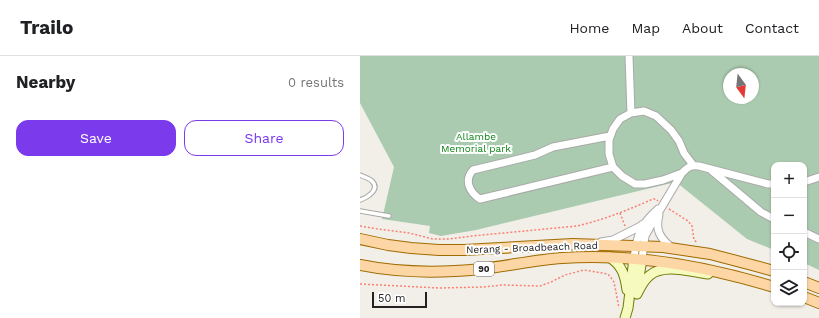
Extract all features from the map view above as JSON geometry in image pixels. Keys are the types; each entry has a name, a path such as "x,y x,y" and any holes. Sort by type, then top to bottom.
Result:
{"main road":[{"name":"Nerang - Broadbeach Road","path":"360,239 388,245 439,250 573,244 672,248 710,254 771,270"},
{"name":"Nerang - Broadbeach Road","path":"360,265 399,271 448,272 482,269 561,258 609,257 662,261 745,278 771,286"},
{"path":"807,283 819,288"},
{"path":"807,298 819,303"}],"street":[{"path":"629,56 631,113"},
{"path":"693,165 684,153 679,141 671,130 656,116 644,111 631,113 620,119 610,136 609,154 613,167 622,176 635,184 645,184 664,180 682,173 693,165 771,184"},
{"path":"610,136 553,147 535,155 473,170 469,174 469,186 474,196 480,199 613,167"},
{"path":"710,169 761,212 771,217"},
{"path":"631,318 636,294 640,246 682,173"},
{"path":"807,181 819,176"},
{"path":"590,245 613,240 639,227 663,205"},
{"path":"663,205 658,223 658,230 664,241 672,248"},
{"path":"640,246 638,236 643,224"},
{"path":"807,233 819,239"},
{"path":"609,257 616,261 622,270 626,284 624,313"},
{"path":"624,313 638,259"},
{"path":"636,294 649,276 658,270 669,269 745,278"}],"lane":[{"path":"360,176 372,180 374,190 371,194 360,200"},
{"path":"360,211 390,216"}],"path":[{"path":"360,226 409,233 433,239 448,239 577,226 620,213 652,199 656,199 688,221 692,226 694,240 698,243"},
{"path":"360,284 439,288 502,285 540,286 565,275 584,270 608,274 614,282 624,313"}],"green space":[{"name":"Allambe Memorial park","path":"360,56 819,56 819,270 807,264 807,162 771,162 771,249 747,239 676,182 476,230 441,236 429,233 430,226 382,219 394,167 360,103"}]}
